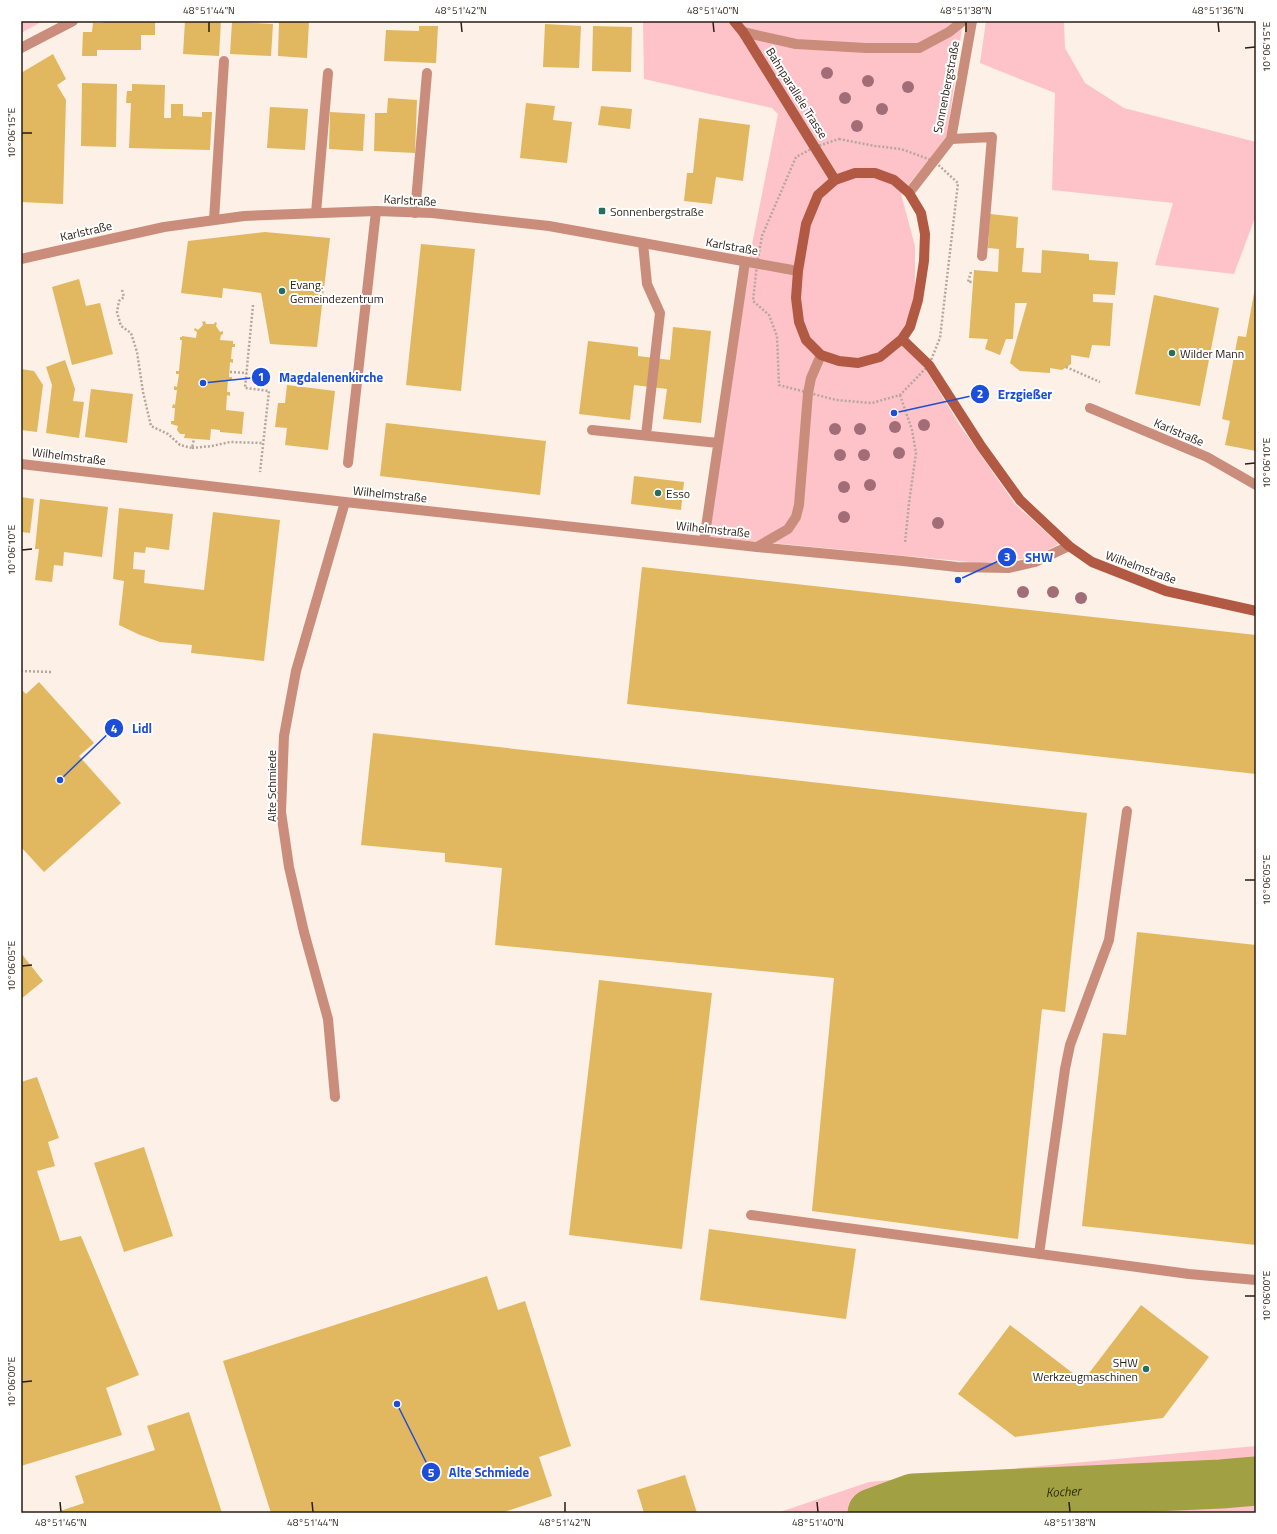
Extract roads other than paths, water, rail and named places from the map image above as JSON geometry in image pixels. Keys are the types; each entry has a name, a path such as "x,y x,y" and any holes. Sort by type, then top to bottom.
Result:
{"main road":[{"name":"Bahnparallele Trasse","path":"734,21 743,32 835,180"},
{"path":"855,173 875,173 894,180 909,193 921,214 925,234 924,262 918,300 910,327 902,339 880,356 858,362 839,361 821,355 806,340 799,322 796,298 798,271 806,224 818,195 835,180 855,173"},
{"name":"Wilhelmstraße","path":"902,339 929,365 980,446 1020,500 1069,546 1092,562 1166,592 1256,611"}],"street":[{"path":"21,48 73,21"},
{"name":"Sonnenbergstraße","path":"743,32 796,44 866,48 919,48 949,32 962,21"},
{"name":"Sonnenbergstraße","path":"909,193 951,139 972,21"},
{"path":"214,220 224,61"},
{"path":"316,213 328,73"},
{"path":"415,213 427,73"},
{"path":"951,139 992,137 982,256"},
{"path":"348,463 376,211"},
{"name":"Karlstraße","path":"21,259 164,227 214,220 244,216 376,211 432,213 549,226 798,271"},
{"path":"643,243 647,284 660,313 646,435"},
{"path":"704,541 745,262"},
{"name":"Wilhelmstraße","path":"757,547 788,529 796,517 799,505 808,393 811,378 821,355"},
{"name":"Karlstraße","path":"1090,408 1207,457 1256,485"},
{"path":"592,430 718,443"},
{"name":"Wilhelmstraße","path":"21,464 345,502 957,568 1009,568 1035,562 1069,546"},
{"name":"Alte Schmiede","path":"335,1097 328,1019 304,932 291,874 281,812 284,736 296,671 345,502"},
{"path":"1039,1254 1065,1069 1070,1045 1110,940 1127,811"},
{"path":"751,1215 1189,1274 1256,1280"}],"waterway":[{"name":"Kocher","path":"872,1513 913,1498 1221,1484 1256,1481"}],"place":[{"name":"Sonnenbergstraße","path":"602,211"},
{"name":"Evang. Gemeindezentrum","path":"282,291"},
{"name":"Wilder Mann","path":"1172,353"},
{"name":"Magdalenenkirche","path":"203,383"},
{"name":"Erzgießer","path":"894,413"},
{"name":"Esso","path":"658,493"},
{"name":"SHW","path":"958,580"},
{"name":"Lidl","path":"60,780"},
{"name":"SHW Werkzeugmaschinen","path":"1146,1369"},
{"name":"Alte Schmiede","path":"397,1404"}]}
